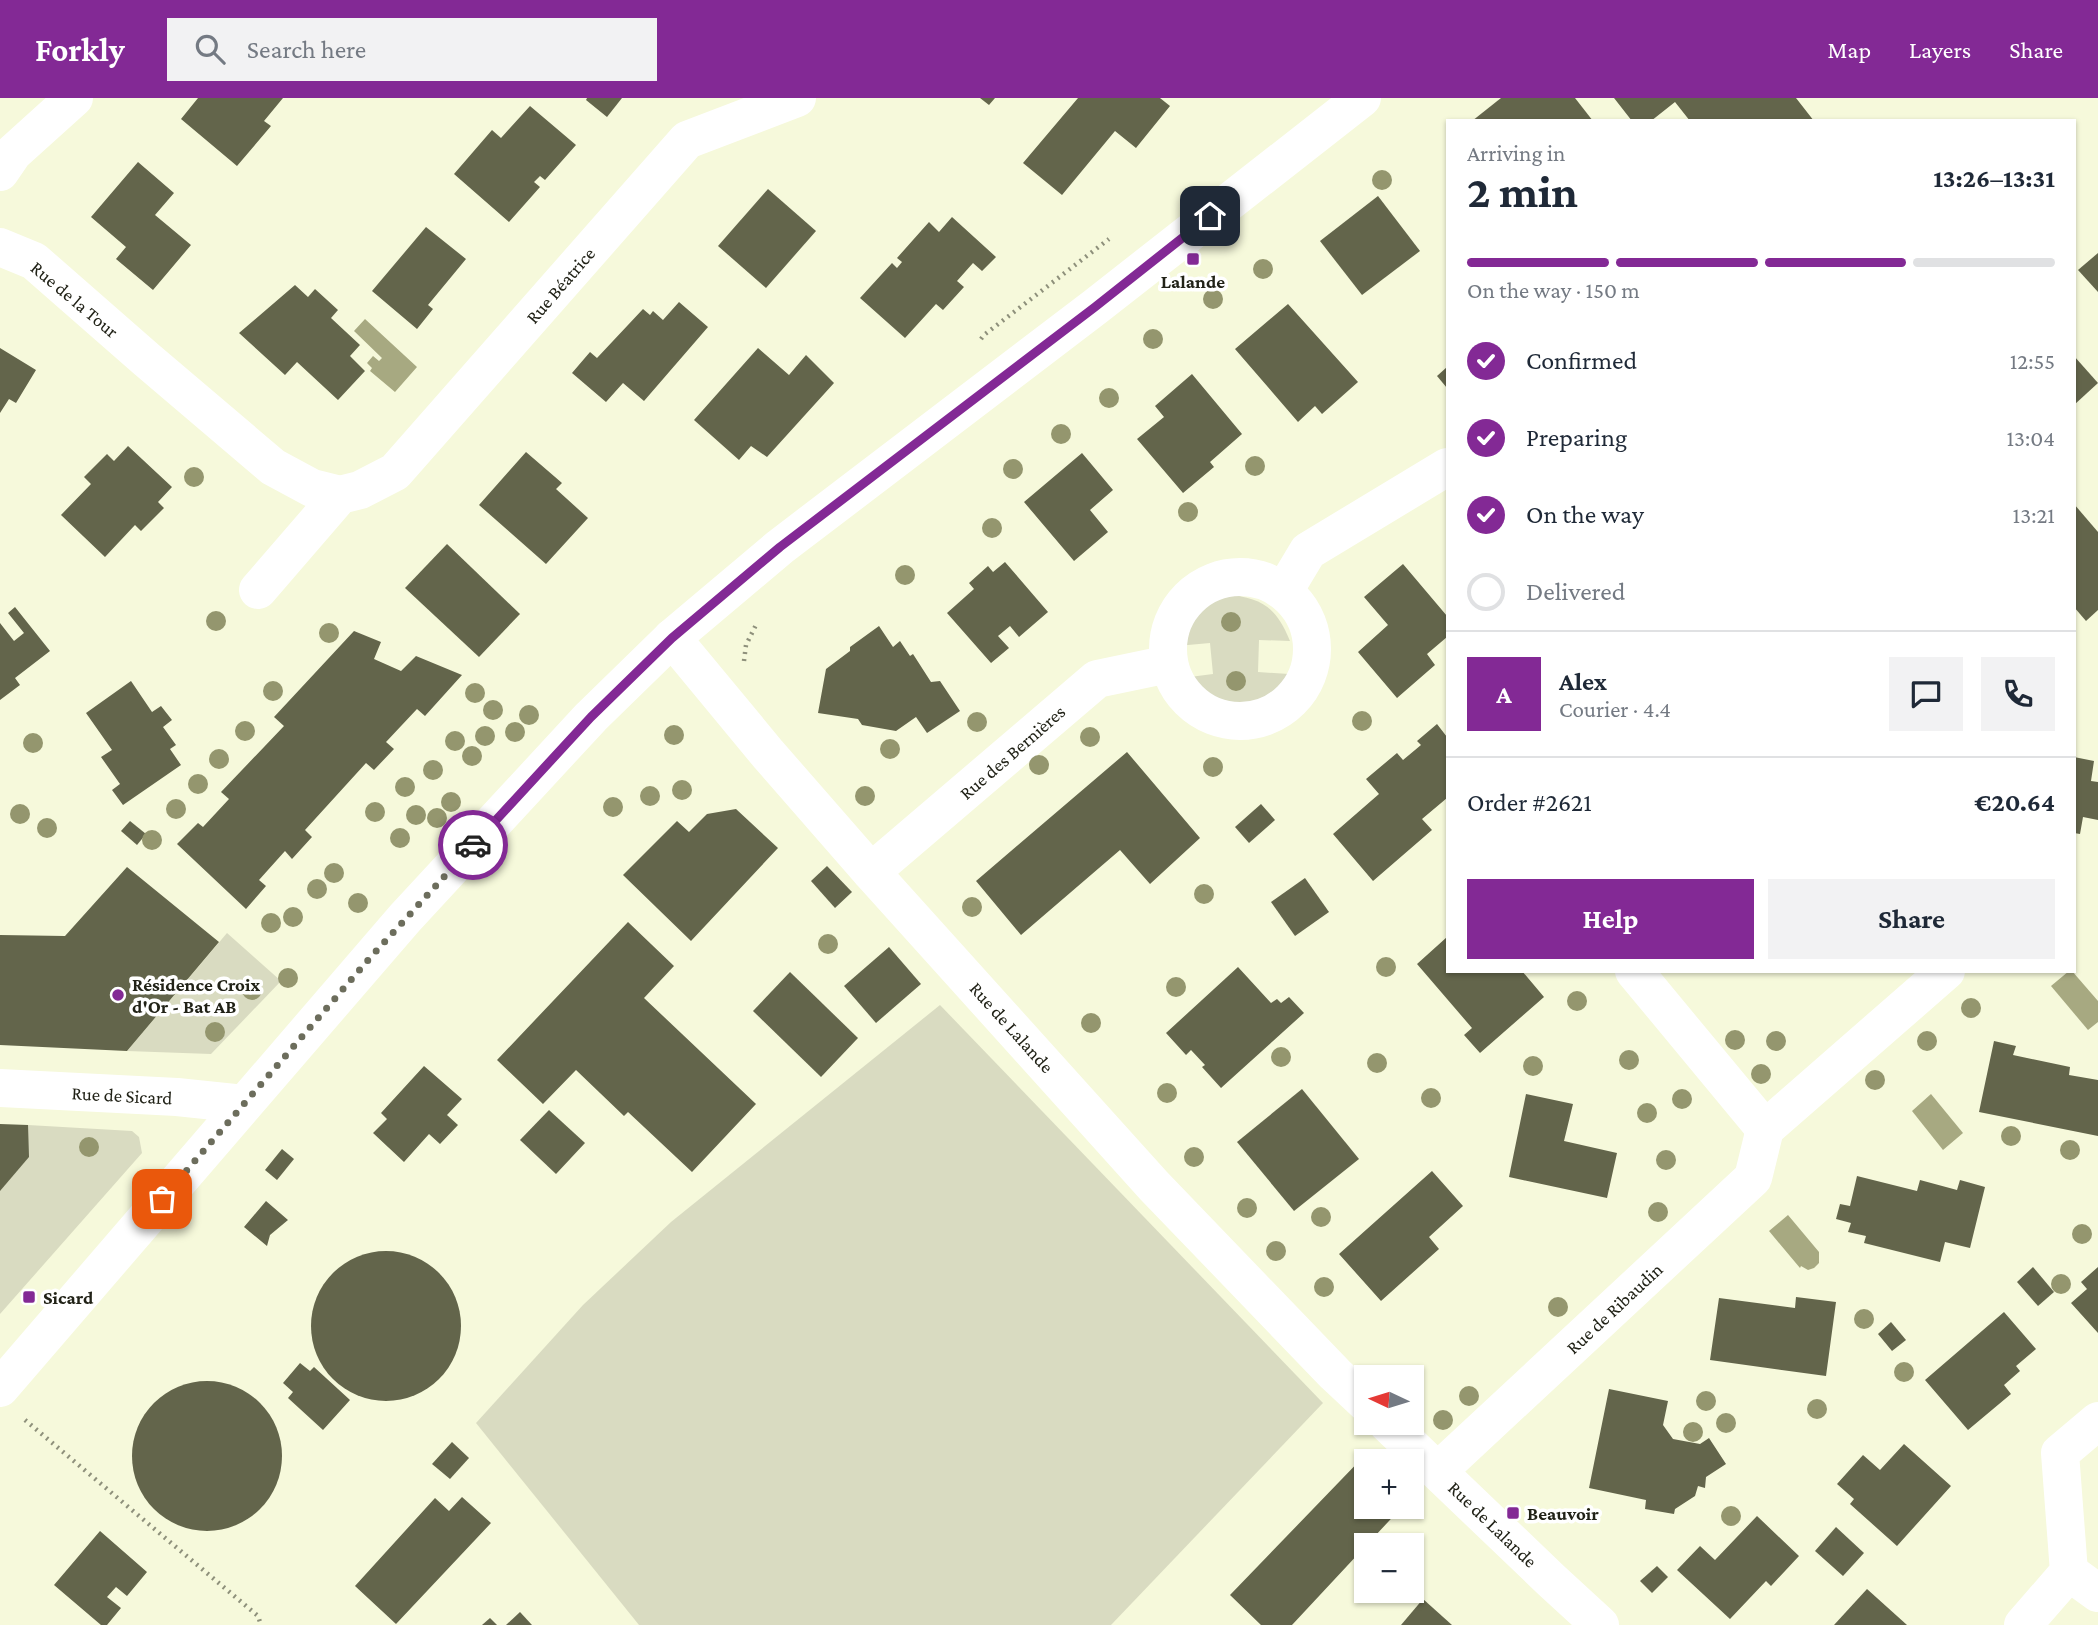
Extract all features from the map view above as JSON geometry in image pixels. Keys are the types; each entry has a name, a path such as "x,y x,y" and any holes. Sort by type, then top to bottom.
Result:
{"street":[{"path":"0,172 13,153 74,98"},
{"name":"Rue Béatrice","path":"258,590 340,495 360,490 395,472 687,140 797,98"},
{"path":"8,1400 244,1104 405,918 591,717 672,638 780,547 1095,307 1362,98"},
{"name":"Rue de la Tour","path":"0,247 34,261 273,467 312,488 340,495"},
{"path":"1284,591 1308,551 1446,468"},
{"path":"1246,576 1266,580 1284,591 1299,606 1308,624 1312,644 1311,665 1297,693 1274,714 1254,720 1234,722 1214,717 1195,707 1181,692 1171,674 1167,653 1168,633 1176,613 1189,597 1205,584 1225,578 1246,576"},
{"name":"Rue de Lalande","path":"672,638 871,872 1154,1186 1354,1392"},
{"name":"Rue des Bernières","path":"871,872 1097,679 1169,664"},
{"path":"1636,973 1765,1129 1944,973"},
{"name":"Rue de Sicard","path":"0,1088 177,1097 244,1104"},
{"name":"Rue de Ribaudin","path":"1438,1471 1753,1178 1765,1129"},
{"path":"2023,1625 2083,1583 2060,1453 2098,1421"},
{"name":"Rue de Lalande","path":"1400,1435 1600,1625"}],"path":[{"path":"744,665 746,645 760,616"},
{"path":"8,1400 258,1616 261,1625"}],"shaded area":[{"path":"365,319 417,367 395,392 370,371 372,368 367,363 373,356 379,361 382,358 354,331"},
{"path":"1225,594 1248,598 1266,606 1279,619 1290,641 1259,640 1258,672 1289,674 1268,700 1239,710 1217,709 1198,700 1182,678 1213,674 1210,643 1177,646 1186,618 1198,607"},
{"path":"227,933 281,981 211,1054 127,1051"},
{"path":"2067,973 2074,973 2098,1001 2098,1022 2088,1030 2051,986"},
{"path":"940,1005 1323,1403 1111,1625 639,1625 476,1423 583,1305 671,1222"},
{"path":"1931,1094 1963,1133 1943,1150 1912,1111"},
{"path":"28,1125 132,1131 139,1137 142,1153 0,1314 0,1190 28,1157"},
{"path":"1788,1215 1819,1252 1819,1263 1814,1268 1800,1268 1769,1231"}],"building":[{"path":"198,98 283,98 264,121 271,126 237,166 181,119"},
{"path":"622,98 607,117 586,100"},
{"path":"980,98 995,98 989,105"},
{"path":"1078,98 1160,98 1170,106 1136,148 1115,131 1062,195 1023,163"},
{"path":"1501,98 1575,98 1591,119 1475,119"},
{"path":"1614,98 1796,98 1812,119 1688,119 1675,102 1654,119 1630,119"},
{"path":"530,106 576,145 545,180 540,176 534,182 540,187 509,222 454,174 492,130 501,138"},
{"path":"138,162 174,193 155,215 191,245 153,290 116,259 126,247 91,217"},
{"path":"768,189 816,231 766,288 718,246"},
{"path":"1378,196 1420,251 1362,295 1320,241"},
{"path":"952,217 996,257 982,271 973,263 957,281 964,287 943,310 936,304 905,338 860,298 892,263 897,268 902,262 897,258 929,222 939,232"},
{"path":"426,227 466,259 428,305 433,309 417,329 372,291"},
{"path":"2098,253 2098,292 2078,270"},
{"path":"295,285 308,297 315,289 338,310 331,318 360,345 350,356 365,371 338,400 297,362 285,375 239,333"},
{"path":"679,302 708,327 644,401 623,383 606,402 572,373 590,352 597,358 643,309 650,315 653,311 663,320"},
{"path":"1288,304 1358,382 1322,414 1315,406 1298,422 1235,349"},
{"path":"0,348 36,370 16,403 9,399 0,413"},
{"path":"758,348 789,375 806,355 834,383 767,457 751,446 739,460 694,420"},
{"path":"2076,358 2098,383 2076,403"},
{"path":"1446,368 1446,387 1437,376"},
{"path":"1192,374 1242,434 1210,462 1214,467 1183,493 1137,439 1164,417 1155,406"},
{"path":"128,446 172,487 158,502 164,508 141,531 135,525 105,557 61,515 91,484 84,477 107,454 114,461"},
{"path":"526,452 562,483 556,489 588,518 546,564 479,505"},
{"path":"1082,453 1113,490 1090,510 1108,532 1074,561 1024,502"},
{"path":"2076,506 2098,532 2098,610 2086,621 2076,609"},
{"path":"447,544 520,614 479,657 405,588"},
{"path":"1005,562 1048,612 1019,637 1010,626 998,636 1009,648 991,663 947,613 974,589 969,583 988,566 993,572"},
{"path":"1403,564 1446,615 1446,638 1427,654 1435,665 1397,698 1358,652 1388,625 1364,597"},
{"path":"15,607 50,651 15,678 20,685 0,700 0,623 14,641 24,633 8,613"},
{"path":"879,626 893,647 900,641 910,656 913,654 931,682 940,681 960,711 927,733 916,717 896,731 862,725 858,719 818,713 826,669"},
{"path":"354,631 381,642 374,659 401,671 416,656 462,675 425,716 417,709 386,742 394,749 374,770 366,763 305,830 312,837 292,859 285,851 259,880 266,886 246,909 177,844 198,823 203,827 229,799 221,792 284,726 274,717"},
{"path":"131,681 152,712 161,706 172,720 163,727 176,745 170,749 181,765 123,805 112,790 120,784 101,757 112,750 86,713"},
{"path":"1437,724 1446,736 1446,799 1422,819 1432,830 1373,881 1333,834 1379,794 1366,779 1397,753 1403,760 1421,745 1417,741"},
{"path":"1127,752 1200,838 1150,884 1120,850 1021,935 976,881"},
{"path":"2076,757 2094,761 2091,781 2098,782 2098,820 2083,817 2080,834 2076,833"},
{"path":"1261,804 1275,820 1249,843 1235,827"},
{"path":"736,809 778,848 691,941 623,875 677,821 689,832 707,814"},
{"path":"130,821 146,834 137,845 121,831"},
{"path":"827,866 852,892 835,908 811,881"},
{"name":"Résidence Croix d'Or - Bat AB","path":"127,867 219,942 127,1051 0,1045 0,935 65,936"},
{"path":"1305,878 1329,912 1295,936 1271,902"},
{"path":"628,922 674,966 644,998 756,1104 692,1172 628,1112 624,1116 576,1070 543,1104 497,1060"},
{"path":"1446,938 1446,973 1524,973 1544,997 1480,1053 1464,1035 1472,1028 1417,964"},
{"path":"889,947 921,984 876,1023 844,986"},
{"path":"1238,967 1271,1003 1277,999 1281,1003 1289,997 1304,1013 1221,1088 1191,1050 1186,1055 1166,1033"},
{"path":"790,972 858,1038 821,1077 753,1011"},
{"path":"1994,1041 2016,1046 2013,1055 2070,1067 2069,1075 2098,1080 2098,1136 1979,1112"},
{"path":"424,1066 462,1099 447,1115 458,1125 440,1144 429,1134 404,1162 373,1133 387,1119 381,1113"},
{"path":"1302,1089 1359,1159 1294,1211 1237,1142"},
{"path":"1526,1094 1573,1104 1564,1141 1617,1153 1607,1198 1509,1177"},
{"path":"549,1110 585,1143 556,1174 520,1140"},
{"path":"0,1124 28,1125 29,1157 0,1191"},
{"path":"282,1149 294,1159 277,1180 265,1170"},
{"path":"1432,1171 1463,1206 1429,1237 1439,1249 1381,1301 1339,1254"},
{"path":"1857,1176 1917,1191 1920,1180 1957,1190 1960,1180 1985,1187 1970,1248 1945,1242 1940,1262 1864,1243 1866,1236 1848,1232 1851,1223 1836,1219 1840,1204 1850,1206"},
{"path":"266,1201 288,1220 270,1235 267,1246 244,1227"},
{"path":"386,1251 415,1257 439,1273 455,1297 461,1326 455,1355 439,1379 415,1395 386,1401 357,1395 333,1379 317,1355 311,1326 317,1297 333,1273 357,1257"},
{"path":"2033,1267 2054,1292 2038,1306 2017,1282"},
{"path":"2098,1267 2098,1333 2071,1303 2087,1289 2081,1282"},
{"path":"1796,1297 1836,1302 1826,1376 1710,1360 1719,1298 1795,1308"},
{"path":"2004,1312 2036,1349 2016,1366 2020,1371 2004,1385 2011,1394 1968,1430 1925,1380"},
{"path":"1891,1322 1906,1340 1892,1351 1878,1334"},
{"path":"300,1363 310,1371 314,1367 350,1400 323,1430 288,1398 293,1392 283,1383"},
{"path":"207,1381 236,1387 260,1403 276,1427 282,1456 276,1485 260,1509 236,1525 207,1531 178,1525 154,1509 138,1485 132,1456 138,1427 154,1403 178,1387"},
{"path":"1609,1389 1668,1401 1663,1425 1673,1439 1700,1444 1709,1438 1726,1464 1706,1477 1705,1488 1698,1486 1695,1496 1675,1509 1674,1514 1645,1509 1646,1500 1589,1488"},
{"path":"452,1442 469,1458 450,1479 432,1464"},
{"path":"1904,1444 1951,1486 1897,1546 1850,1504 1854,1499 1837,1484 1863,1455 1880,1470"},
{"path":"1354,1466 1354,1519 1391,1519 1378,1533 1354,1533 1354,1558 1292,1625 1261,1625 1230,1595"},
{"path":"462,1497 491,1523 396,1624 355,1586 435,1498 449,1511"},
{"path":"1757,1516 1799,1556 1771,1586 1766,1581 1730,1619 1677,1570 1700,1546 1715,1560"},
{"path":"1836,1527 1864,1553 1843,1576 1815,1551"},
{"path":"100,1531 147,1572 127,1596 116,1587 107,1597 121,1608 107,1625 101,1625 54,1585"},
{"path":"1657,1566 1668,1577 1652,1593 1640,1581"},
{"path":"1867,1589 1907,1625 1834,1625"},
{"path":"1424,1600 1452,1625 1401,1625"},
{"path":"520,1612 532,1625 506,1625"},
{"path":"490,1618 497,1625 482,1625"}],"way so far":[{"path":"162,1199 405,918 473,845"}],"place":[{"name":"Lalande","path":"1193,259"},
{"name":"Résidence Croix d'Or - Bat AB","path":"118,995"},
{"name":"Sicard","path":"29,1297"},
{"name":"Beauvoir","path":"1513,1513"}],"route":[{"path":"473,845 591,717 672,638 780,547 1210,216"}]}
